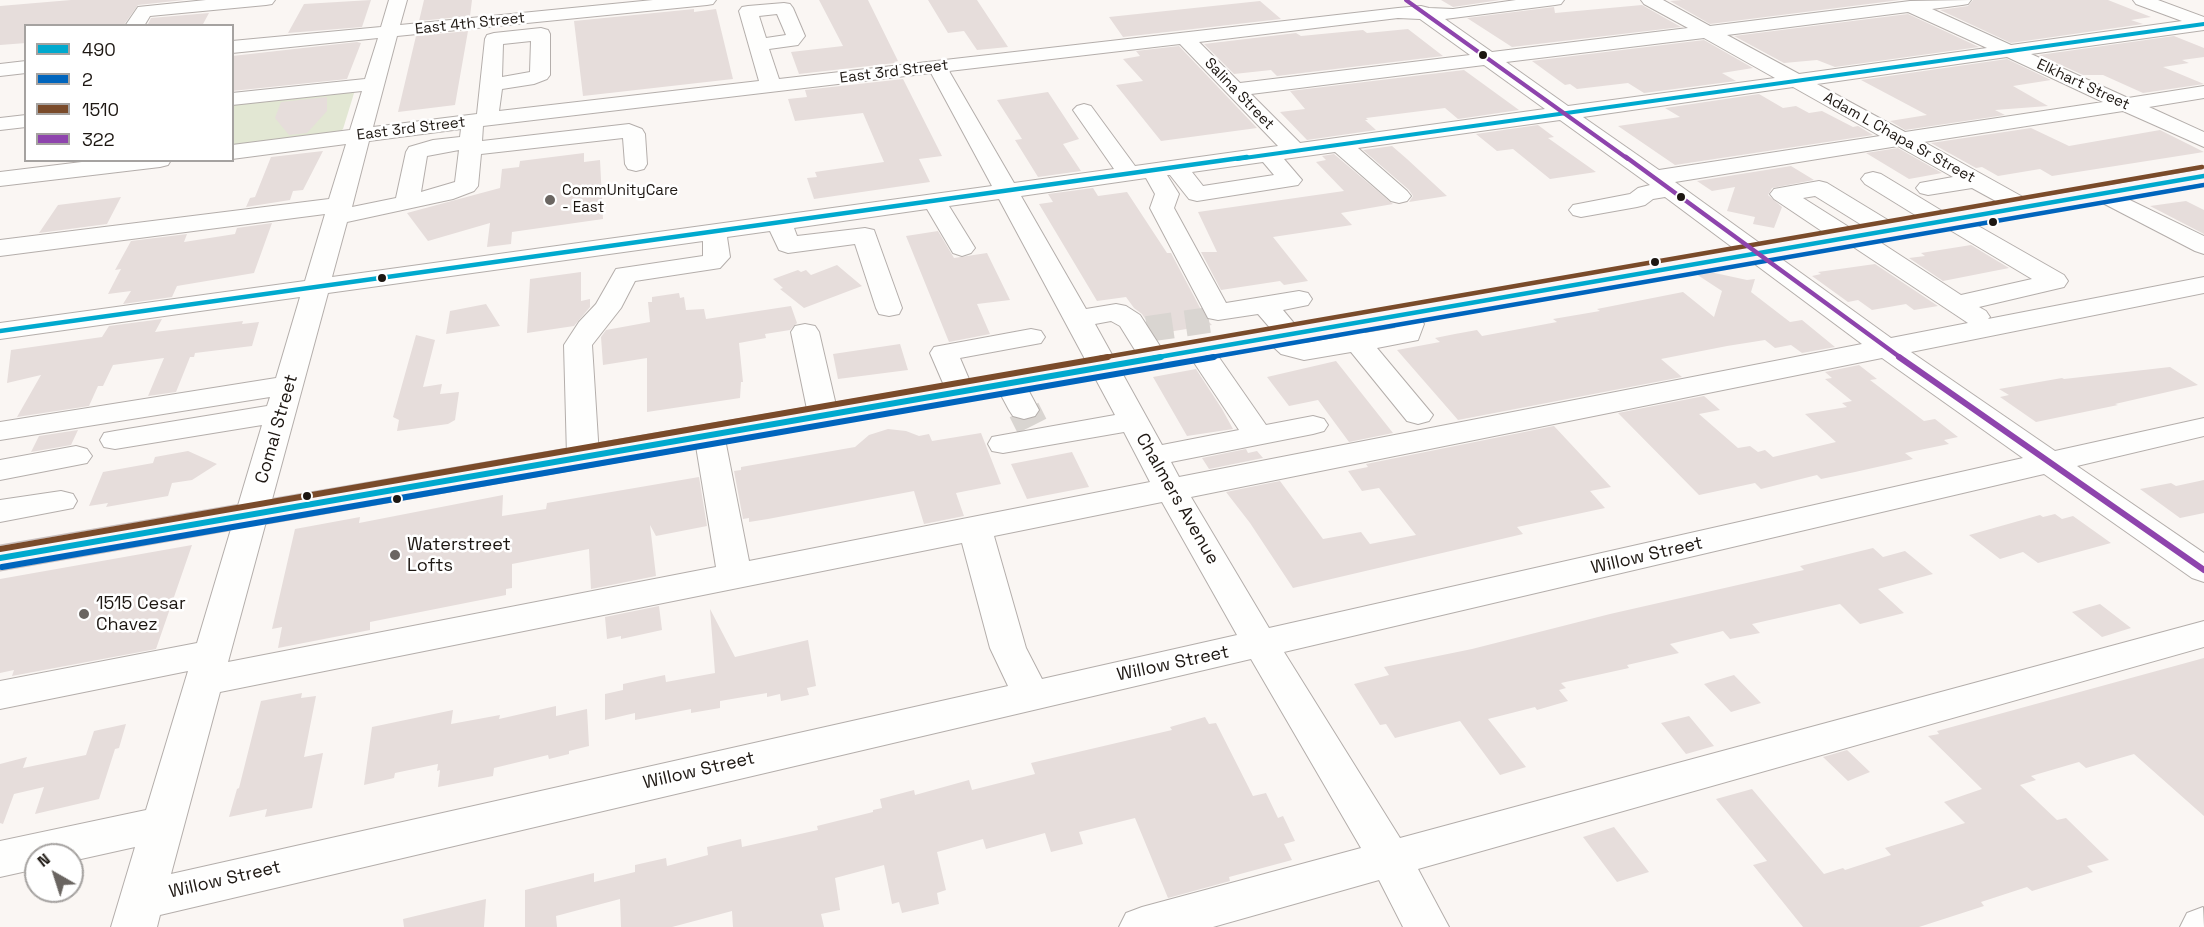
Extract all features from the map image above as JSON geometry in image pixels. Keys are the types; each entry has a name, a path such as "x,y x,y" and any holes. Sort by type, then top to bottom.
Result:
{"main road":[{"path":"0,558 1239,342 1284,335 1350,334 1404,314 2204,176"}],"street":[{"path":"139,18 266,0"},
{"name":"Comal Street","path":"138,914 398,0"},
{"name":"East 4th Street","path":"234,47 650,3 707,0"},
{"path":"1406,0 1663,183 1874,340 2204,570"},
{"name":"East 3rd Street","path":"234,152 360,136 476,133 771,87 1398,13 1452,14 1555,0"},
{"name":"Adam L Chapa Sr Street","path":"1650,0 2022,206"},
{"path":"1235,90 1708,31 1903,3 1962,0"},
{"path":"2142,0 2204,23"},
{"name":"Elkhart Street","path":"1903,3 2204,140"},
{"path":"0,331 2204,23"},
{"name":"Salina Street","path":"1185,38 1294,150"},
{"path":"759,44 771,87"},
{"name":"Chalmers Avenue","path":"937,67 1078,318 1170,489 1390,859 1426,927"},
{"path":"0,70 24,68"},
{"path":"234,99 375,84"},
{"path":"0,248 407,203 453,192 466,186 476,133 492,84"},
{"path":"1581,210 1637,200 1663,183 1900,139 2204,92"},
{"path":"1084,110 1152,170 1197,194 1290,180 1268,154"},
{"path":"0,124 24,121"},
{"path":"407,203 417,152 476,133 630,131 634,134 636,164"},
{"path":"1340,144 1399,196"},
{"path":"0,179 34,168 128,162"},
{"path":"1152,170 1167,194 1162,208 1213,313 1239,342"},
{"path":"1873,179 2055,281 1958,304"},
{"path":"1928,188 1974,180"},
{"path":"1887,230 1819,188 1782,194 1958,304 1990,327"},
{"path":"2101,193 2204,246"},
{"path":"934,200 962,248"},
{"path":"779,222 788,245 865,235 889,308"},
{"path":"625,275 711,263 717,257 714,231"},
{"path":"612,245 622,274 625,275"},
{"path":"583,456 578,345 589,328 608,308 625,275"},
{"path":"0,695 208,667 735,576 1170,489 1874,340 1990,327 2204,285"},
{"path":"1213,313 1299,299"},
{"path":"1265,305 1284,335"},
{"path":"1078,318 1116,312 1139,325 1153,357"},
{"path":"1874,340 1887,326 1930,326"},
{"path":"805,332 823,414"},
{"path":"1350,334 1418,415"},
{"path":"959,391 944,353 1031,337"},
{"path":"1199,349 1258,436"},
{"path":"1009,382 1031,425"},
{"path":"0,431 285,399"},
{"path":"115,440 285,399"},
{"path":"1003,444 1031,425 1133,421"},
{"path":"1152,456 1313,425"},
{"name":"Willow Street","path":"138,914 1031,694 1261,645 2204,428"},
{"path":"709,435 735,576"},
{"path":"0,470 76,456"},
{"path":"0,512 61,501"},
{"path":"975,528 1008,648 1031,694"},
{"path":"1142,927 2204,634"},
{"path":"0,860 163,824"}],"green space":[{"path":"355,90 343,129 340,132 234,146 234,102"}],"building":[{"path":"71,0 184,0 138,5 124,24 24,24 24,43 0,45 0,6"},
{"path":"371,0 362,27 288,33 304,4"},
{"path":"424,0 472,0 470,16 419,21"},
{"path":"819,0 868,0 898,61 799,74 791,52 843,46"},
{"path":"928,0 977,0 1008,47 977,50 964,31 948,33"},
{"path":"1441,0 1500,0 1453,7"},
{"path":"1900,0 1710,24 1670,1"},
{"path":"1973,0 2108,0 2151,17 2131,20 2143,24 2011,43 1940,10 1968,6"},
{"path":"1260,1 1281,19 1123,37 1109,17"},
{"path":"1642,5 1681,27 1512,47 1467,18 1554,7 1555,13"},
{"path":"694,9 694,12 716,9 733,79 583,96 574,21"},
{"path":"209,13 203,24 148,24 151,18"},
{"path":"1908,14 1979,47 1835,67 1817,60 1784,63 1734,36"},
{"path":"1408,29 1443,56 1277,76 1271,70 1234,74 1204,44 1296,33 1301,36 1363,30 1367,33"},
{"path":"468,31 455,105 398,112 416,36"},
{"path":"2174,36 2204,48 2204,57 2182,60 2189,63 2163,67 2204,84 2143,93 2103,75 2083,75 2039,55"},
{"path":"1704,40 1753,68 1722,73 1736,81 1644,93 1628,83 1577,89 1570,84 1565,85 1532,61"},
{"path":"361,43 347,79 234,91 234,56"},
{"path":"1179,46 1257,128 1161,141 1116,85 1143,81 1123,59 1140,56 1136,51"},
{"path":"2007,59 2051,80 2013,86 2048,106 1995,110 2005,115 1905,130 1890,121 1927,115 1861,80"},
{"path":"1464,70 1519,110 1458,119 1445,108 1366,118 1368,120 1365,120 1376,130 1307,140 1280,112 1305,109 1290,91"},
{"path":"903,79 942,156 919,159 930,182 814,199 807,178 817,177 815,172 884,162 863,113 795,121 788,99 807,97 805,90"},
{"path":"1048,92 1079,139 1063,144 1081,171 1038,177 1015,140 1022,139 997,100"},
{"path":"1759,94 1783,108 1796,106 1809,113 1822,111 1873,135 1675,165 1618,126 1680,117 1665,108"},
{"path":"327,97 327,111 307,133 289,135 275,118 281,102"},
{"path":"1538,125 1554,137 1548,138 1596,172 1550,179 1513,149 1497,151 1476,134"},
{"path":"2031,128 2069,146 2160,130 2204,152 2052,176 2040,169 1998,176 1982,167 1976,168 1931,143"},
{"path":"1392,146 1447,196 1409,202 1413,196 1409,190 1363,150"},
{"path":"1898,148 1942,173 1909,179 1866,153"},
{"path":"323,151 303,190 293,191 290,200 246,207 250,198 255,197 271,157"},
{"name":"CommUnityCare - East","path":"584,153 584,162 600,160 603,219 512,232 511,244 487,247 490,223 428,241 407,213 500,188 502,169 519,167 520,161"},
{"path":"1334,154 1393,204 1341,213 1352,225 1273,237 1308,281 1284,285 1280,281 1221,290 1201,252 1217,252 1198,212 1344,191 1316,162 1326,160 1322,156"},
{"path":"1791,166 1814,180 1772,188 1768,195 1782,207 1774,228 1753,224 1755,217 1727,211 1735,187 1712,191 1697,181"},
{"path":"1093,188 1098,196 1127,192 1167,253 1171,253 1206,319 1212,325 1155,334 1142,314 1126,297 1097,301 1039,204 1053,202 1048,194"},
{"path":"121,197 107,224 39,233 58,205"},
{"path":"2186,201 2204,210 2204,234 2150,206"},
{"path":"272,223 254,273 177,286 172,297 123,304 131,291 108,294 121,269 115,270 131,241 187,234 184,242 235,234 237,228"},
{"path":"938,231 954,258 987,253 1010,300 977,304 990,334 949,342 906,236"},
{"path":"1971,245 2009,268 1943,281 1909,258 1925,256 1921,253"},
{"path":"1875,264 1938,306 1914,310 1906,304 1872,310 1858,300 1848,302 1812,276 1821,274 1818,272"},
{"path":"837,265 862,286 804,308 780,289 783,288 773,279 798,270 801,272 806,270 811,275"},
{"path":"581,272 581,301 590,299 590,307 574,326 527,333 530,279"},
{"path":"1710,272 1747,280 1755,279 1751,292 1790,322 1802,320 1835,347 1802,353 1791,345 1775,348 1765,340 1727,346 1661,359 1682,377 1458,420 1397,350 1440,342 1435,338 1477,330 1482,336 1557,322 1553,319 1683,292 1714,317 1722,291 1696,274"},
{"path":"679,293 680,298 684,297 686,310 704,309 706,319 791,306 797,323 790,330 765,334 766,338 739,343 743,382 741,382 740,398 647,412 647,358 603,365 601,337 606,330 650,322 648,302 652,302 652,297"},
{"path":"486,304 500,326 446,334 450,311"},
{"path":"162,319 155,332 243,321 242,324 259,322 252,346 195,353 194,357 190,357 176,392 148,396 164,358 113,365 103,386 98,386 89,406 17,417 41,375 7,383 11,350 102,337 109,326"},
{"path":"416,335 435,340 423,387 442,384 440,394 459,392 455,420 448,424 397,431 399,420 393,417"},
{"path":"900,344 908,370 838,379 833,354"},
{"path":"1336,361 1393,433 1349,442 1318,400 1289,406 1267,377"},
{"path":"1859,365 1877,379 1870,380 1924,421 1935,419 1958,437 1944,440 1949,444 1905,453 1913,459 1855,472 1821,479 1817,475 1761,489 1755,483 1699,495 1618,413 1704,396 1720,410 1699,414 1738,448 1750,446 1758,452 1765,450 1773,457 1836,442 1805,414 1847,407 1842,403 1852,401 1825,379 1832,378 1825,372"},
{"path":"2170,367 2198,385 2036,422 2000,397 2009,395 1999,389 2062,378"},
{"path":"1196,369 1233,429 1187,436 1153,377"},
{"path":"1554,426 1611,487 1590,491 1605,508 1517,527 1523,534 1293,588 1250,523 1226,492 1280,481 1323,539 1361,532 1370,544 1416,535 1379,488 1362,491 1348,471 1368,467 1366,464"},
{"path":"888,429 906,431 919,436 929,434 932,441 981,433 1001,484 956,493 964,516 924,524 914,491 768,519 749,522 749,518 743,519 734,471 741,470 741,467 855,447 869,435"},
{"path":"78,430 71,445 31,452 39,436"},
{"path":"1246,449 1248,453 1257,451 1263,458 1209,469 1202,458"},
{"path":"188,451 217,464 192,480 172,483 168,496 106,507 108,503 89,506 103,472 153,463 155,457"},
{"path":"1072,452 1089,487 1027,499 1011,464"},
{"name":"Waterstreet Lofts","path":"699,477 707,526 656,536 650,525 656,576 591,589 589,549 512,564 512,588 506,589 506,595 370,622 370,630 278,648 282,627 272,629 295,529 360,517 359,523 503,495 502,516 546,509 547,503"},
{"path":"2204,480 2204,513 2180,518 2140,489 2171,483 2176,486"},
{"path":"2055,514 2062,519 2073,516 2111,543 2038,563 2023,552 2000,559 1969,535 2040,515 2043,517"},
{"name":"1515 Cesar Chavez","path":"192,545 156,649 12,676 14,670 0,673 0,579"},
{"path":"1873,548 1883,557 1905,551 1933,574 1878,589 1904,613 1860,624 1840,604 1752,624 1760,633 1730,639 1723,631 1670,644 1679,653 1627,665 1629,668 1561,683 1566,688 1559,690 1568,701 1537,710 1535,707 1488,719 1526,767 1500,775 1460,721 1395,738 1386,724 1380,725 1354,684 1389,675 1384,667 1472,649 1610,614 1804,570 1800,566"},
{"path":"2100,604 2131,628 2102,637 2072,612"},
{"path":"659,606 662,630 621,639 621,636 607,639 605,617"},
{"path":"710,609 735,657 808,640 816,686 807,688 809,695 781,701 780,694 767,697 767,693 720,701 720,708 691,713 691,709 635,720 635,713 605,720 605,694 623,690 623,684 665,675 666,682 715,673"},
{"path":"2204,658 2204,816 2134,754 2086,768 2079,762 2031,776 2036,780 2020,785 2057,820 2066,818 2109,860 2087,866 2093,872 2032,891 2027,887 1981,902 1984,906 1919,927 1803,927 1753,865 1767,861 1716,799 1752,789 1824,874 1843,868 1845,870 1891,855 1885,848 1965,823 1944,802 1982,789 1928,736 1939,734 1937,731"},
{"path":"1734,675 1761,703 1731,712 1704,684"},
{"path":"302,693 301,698 316,696 304,757 323,753 312,808 265,817 267,809 229,817 239,788 261,701"},
{"path":"556,706 556,716 587,709 589,746 549,759 548,755 494,768 493,776 438,787 440,770 437,771 438,764 395,773 394,778 364,785 372,727 453,710 451,724 500,715 499,719"},
{"path":"1689,716 1714,746 1686,754 1661,723"},
{"path":"1205,717 1209,724 1216,723 1253,796 1266,793 1278,818 1283,816 1295,841 1284,844 1292,860 1229,877 1230,881 1168,898 1135,818 1079,832 1083,844 1051,852 1045,833 986,849 983,839 937,852 946,890 937,893 939,904 902,913 899,902 892,904 884,865 835,878 840,910 821,914 824,927 733,927 732,911 672,927 621,927 620,899 556,916 557,927 525,927 525,890 594,873 594,882 635,872 635,865 666,858 667,866 708,855 707,847 741,839 742,847 818,830 817,826 882,808 880,799 914,790 915,795 969,780 972,790 1035,774 1031,763 1172,730 1170,727"},
{"path":"126,724 119,748 115,749 99,799 35,814 44,787 14,794 3,824 0,823 0,764 27,757 23,768 86,755 94,731"},
{"path":"1847,750 1870,772 1848,781 1823,757"},
{"path":"1614,827 1649,872 1617,882 1583,837"},
{"path":"486,899 484,927 404,927 403,919"}],"tunnel":[{"path":"1147,329 1209,320"},
{"path":"1024,410 1032,426"}],"transit line":[{"name":"322","path":"1406,0 1655,178 1862,331 2204,570"},
{"name":"490","path":"0,331 2204,24"},
{"name":"1510","path":"0,549 2202,167"},
{"name":"490","path":"0,558 2204,176"},
{"name":"2","path":"2,567 2204,185"}],"place":[{"name":"CommUnityCare - East","path":"550,200"},
{"name":"Waterstreet Lofts","path":"395,555"},
{"name":"1515 Cesar Chavez","path":"84,614"}]}
